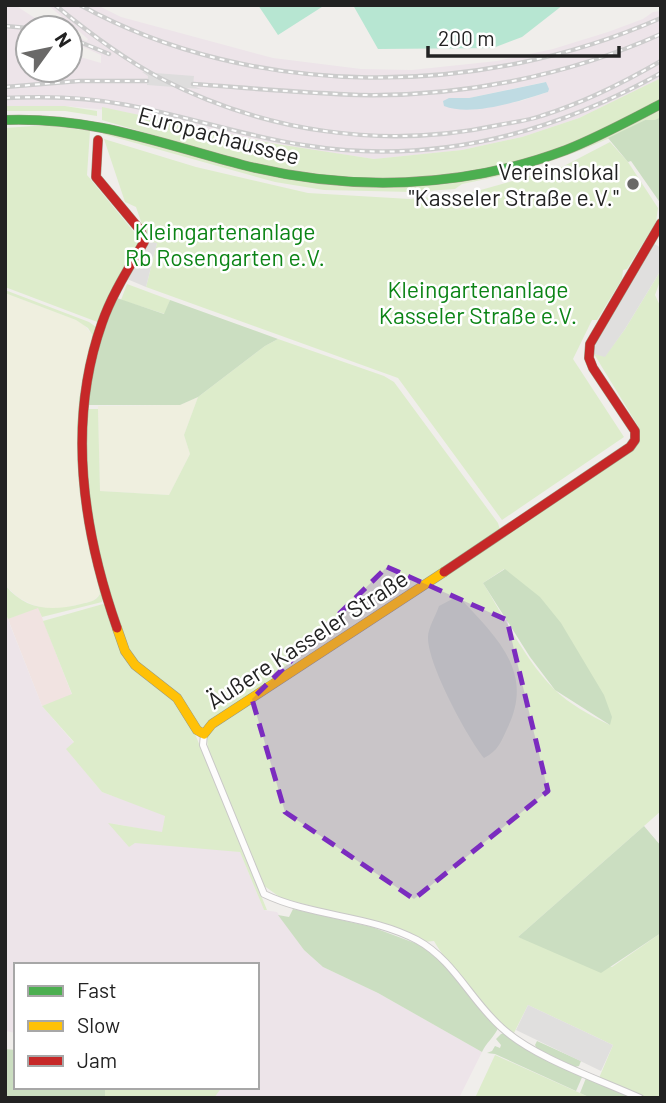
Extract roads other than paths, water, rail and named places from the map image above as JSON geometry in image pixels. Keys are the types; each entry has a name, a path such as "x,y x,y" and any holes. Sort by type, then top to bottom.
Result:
{"street":[{"name":"Europachaussee","path":"5,120 44,118 99,124 282,174 347,183 399,184 454,179 530,162 590,140 661,104"},
{"name":"Äußere Kasseler Straße","path":"98,140 96,177 141,231 144,242 110,303 101,326 86,390 82,432 84,491 88,518 103,590 125,651 135,665 177,698 197,730 204,734 212,724 630,447 635,440 635,431 593,368 589,350 592,339 661,223"},
{"path":"204,734 203,745 264,894 390,929 415,939 441,958 496,1022 515,1038 541,1054 640,1098"}],"water":[{"path":"546,82 548,92 510,103 468,110 444,106 443,101 449,98 469,98"}],"railway":[{"path":"55,5 132,62 200,97 241,112 325,131 412,136 456,132 530,119 587,99 661,61"},
{"path":"80,5 148,36 219,59 293,72 368,78 444,74 518,63 591,44 661,18"},
{"path":"5,26 14,27"},
{"path":"193,84 359,95 397,95 475,88 588,62 661,34"},
{"path":"84,44 109,54"},
{"path":"5,98 51,97 112,102 303,145 397,151 443,148 533,129 619,95 661,73"},
{"path":"5,87 79,81 147,81"}],"place":[{"name":"Vereinslokal \"Kasseler Straße e.V.\"","path":"633,184"}],"park label":[{"name":"Kleingartenanlage Rb Rosengarten e.V.","path":"225,244"},
{"name":"Kleingartenanlage Kasseler Straße e.V.","path":"478,302"}]}
